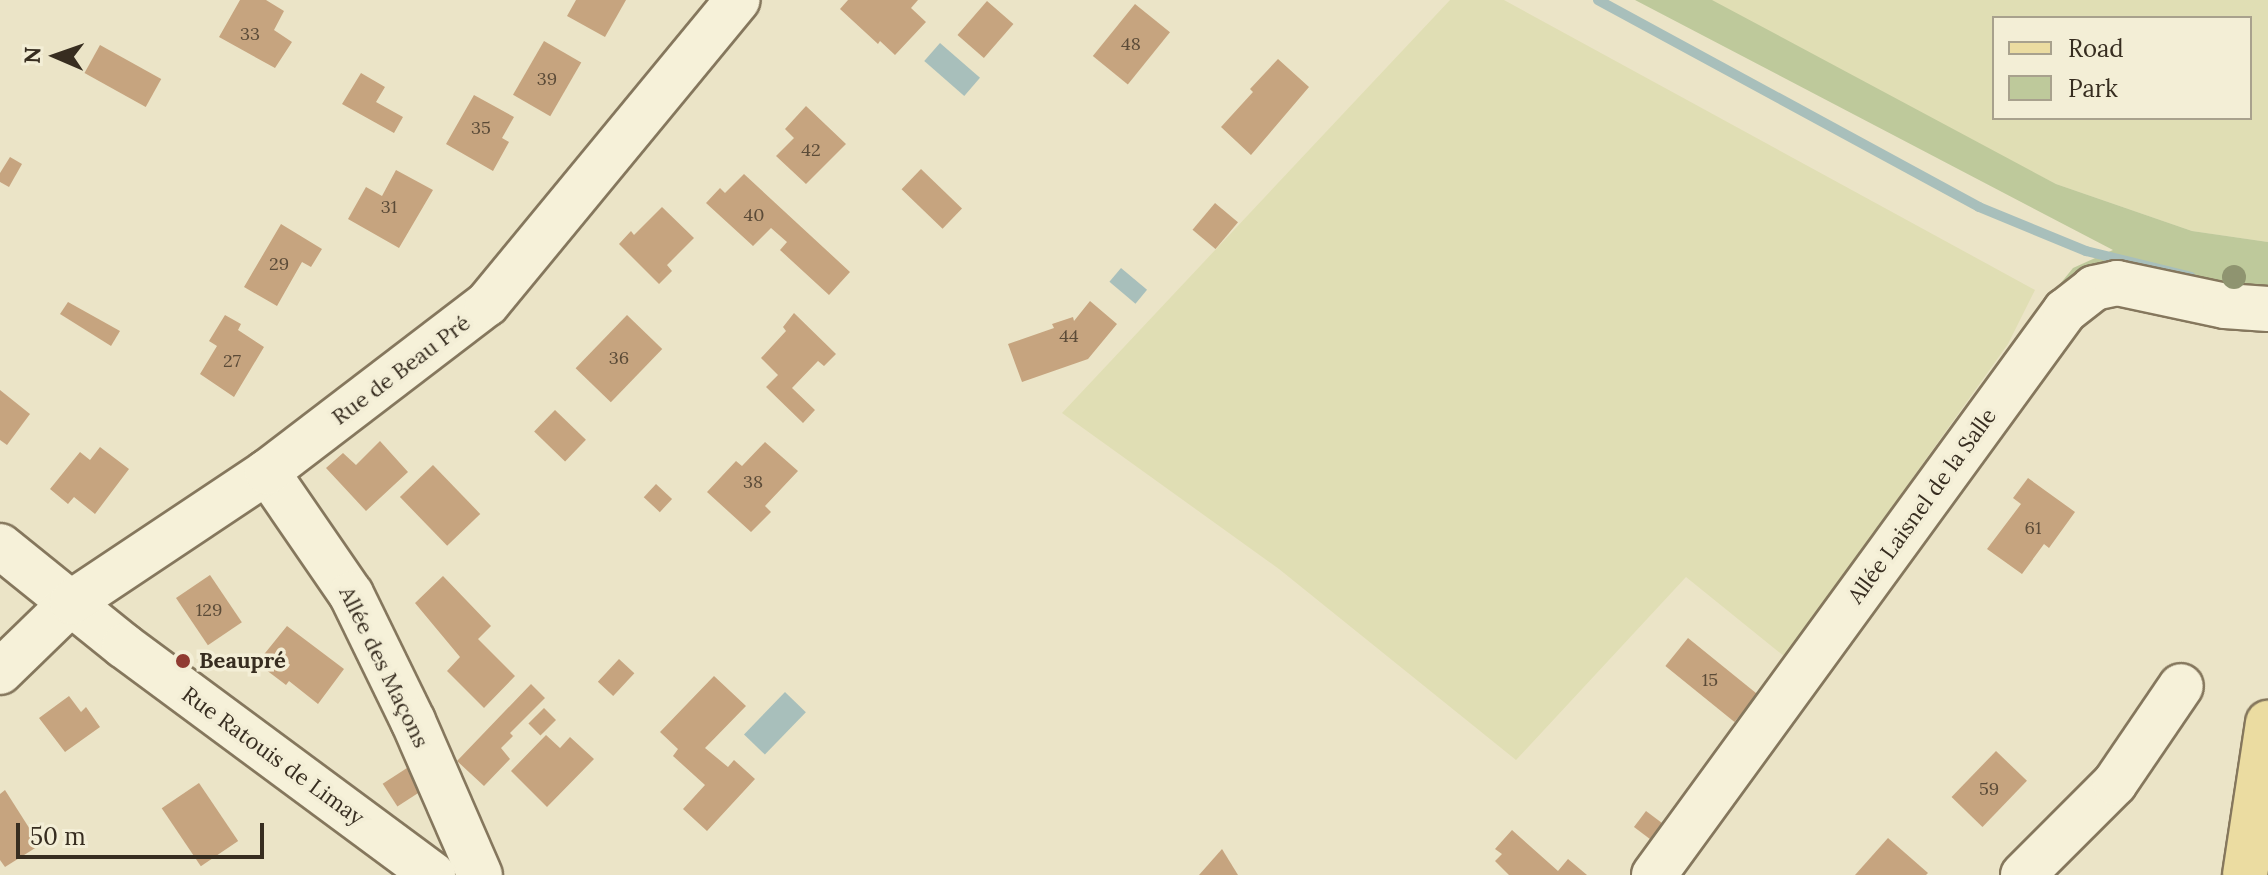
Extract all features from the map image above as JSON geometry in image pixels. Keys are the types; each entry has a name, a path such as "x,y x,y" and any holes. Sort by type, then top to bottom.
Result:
{"main road":[{"path":"2245,875 2268,723"}],"street":[{"name":"Rue de Beau Pré","path":"0,672 72,602 267,472 487,304 738,0"},
{"name":"Allée Laisnel de la Salle","path":"1654,875 2065,311 2094,288 2117,283 2225,306 2268,309"},
{"name":"Allée des Maçons","path":"267,472 351,594 413,721 480,875"},
{"name":"Rue Ratouis de Limay","path":"0,546 124,646 434,875"},
{"path":"2023,875 2115,783 2181,686"}],"shaded area":[{"path":"1450,0 1504,0 2035,290 2008,344 1785,657 1686,577 1516,760 1279,569 1062,413"},
{"path":"1698,0 2268,0 2268,242 2192,231 2056,184"}],"green space":[{"path":"1635,0 1712,0 2056,184 2192,231 2268,242 2268,296 2129,270 2020,348 2012,343 2073,268 2113,250"}],"water":[{"path":"940,43 980,78 964,96 924,61"},
{"path":"1121,268 1147,290 1135,304 1109,282"},
{"path":"785,692 806,712 765,755 744,734"}],"building":[{"path":"240,0 266,0 284,11 274,30 292,42 275,68 219,37"},
{"path":"576,0 626,0 605,37 567,16"},
{"path":"848,0 918,0 911,8 926,22 895,55 880,41 878,44 840,9"},
{"path":"987,1 1013,24 984,58 957,35"},
{"path":"1135,4 1170,32 1128,84 1093,56"},
{"path":"544,41 581,62 550,116 513,95"},
{"path":"100,45 161,79 146,107 84,73"},
{"path":"1278,59 1309,87 1251,155 1221,127"},
{"path":"361,73 385,87 376,102 403,117 394,133 342,104"},
{"path":"474,95 514,117 502,138 509,142 493,171 446,144"},
{"path":"806,106 846,144 806,184 776,156 794,138 785,129"},
{"path":"10,157 22,164 9,187 0,182 0,173"},
{"path":"921,169 962,209 943,229 902,189"},
{"path":"396,170 433,190 399,248 348,219 366,187 382,196"},
{"path":"744,174 850,272 829,295 780,250 787,242 771,228 753,246 706,203 720,188 725,193"},
{"path":"1215,203 1238,222 1215,249 1193,230"},
{"path":"662,207 694,238 667,265 672,271 659,284 619,244 631,231 634,235"},
{"path":"281,224 322,249 311,267 302,262 277,306 244,287"},
{"path":"1090,301 1117,324 1088,359 1022,382 1008,344 1054,328 1052,324 1073,317 1074,321"},
{"path":"68,302 120,331 111,346 60,314"},
{"path":"794,313 836,354 824,366 818,361 792,388 815,410 803,423 766,387 778,375 761,358 786,331 783,327"},
{"path":"225,315 241,324 238,330 264,347 234,397 200,374 217,346 209,341"},
{"path":"627,315 662,349 611,402 576,368"},
{"path":"0,390 30,414 7,445 0,440"},
{"path":"555,410 586,440 565,461 534,432"},
{"path":"380,441 408,472 366,511 326,468 343,453 356,465"},
{"path":"765,442 798,471 765,506 771,512 751,532 707,492 736,461 742,466"},
{"path":"100,447 129,469 95,514 74,497 68,504 50,489 80,452 90,460"},
{"path":"433,465 480,514 447,546 400,497"},
{"path":"2028,478 2075,512 2049,548 2044,544 2022,574 1987,549 2021,504 2013,498"},
{"path":"656,484 672,499 660,512 644,497"},
{"path":"210,575 242,622 208,645 176,598"},
{"path":"443,576 491,626 478,639 515,676 484,708 447,671 460,657 415,603"},
{"path":"287,626 344,669 318,704 289,681 286,685 257,663"},
{"path":"1688,638 1757,694 1735,722 1665,666"},
{"path":"619,659 634,673 613,696 598,682"},
{"path":"714,676 746,706 705,748 728,767 734,760 755,779 707,831 683,809 705,785 673,756 678,749 660,732"},
{"path":"531,684 545,698 510,733 513,736 501,748 510,759 484,786 457,761"},
{"path":"69,696 81,712 86,707 100,727 65,752 39,718"},
{"path":"544,708 556,720 540,736 528,724"},
{"path":"546,735 560,748 570,737 594,759 547,807 511,771"},
{"path":"1996,751 2027,781 1982,827 1952,797"},
{"path":"407,768 422,791 397,806 383,784"},
{"path":"199,783 238,841 201,866 162,808"},
{"path":"5,790 40,845 5,867 0,860 0,794"},
{"path":"1646,811 1666,826 1654,842 1634,827"},
{"path":"1512,830 1558,871 1568,859 1587,875 1509,875 1495,861 1502,854 1495,849"},
{"path":"1888,838 1928,873 1855,875"},
{"path":"1222,849 1238,875 1199,875"}],"waterway":[{"path":"1598,0 1979,207 2086,251 2191,277"}],"place":[{"name":"Beaupré","path":"183,661"}]}
